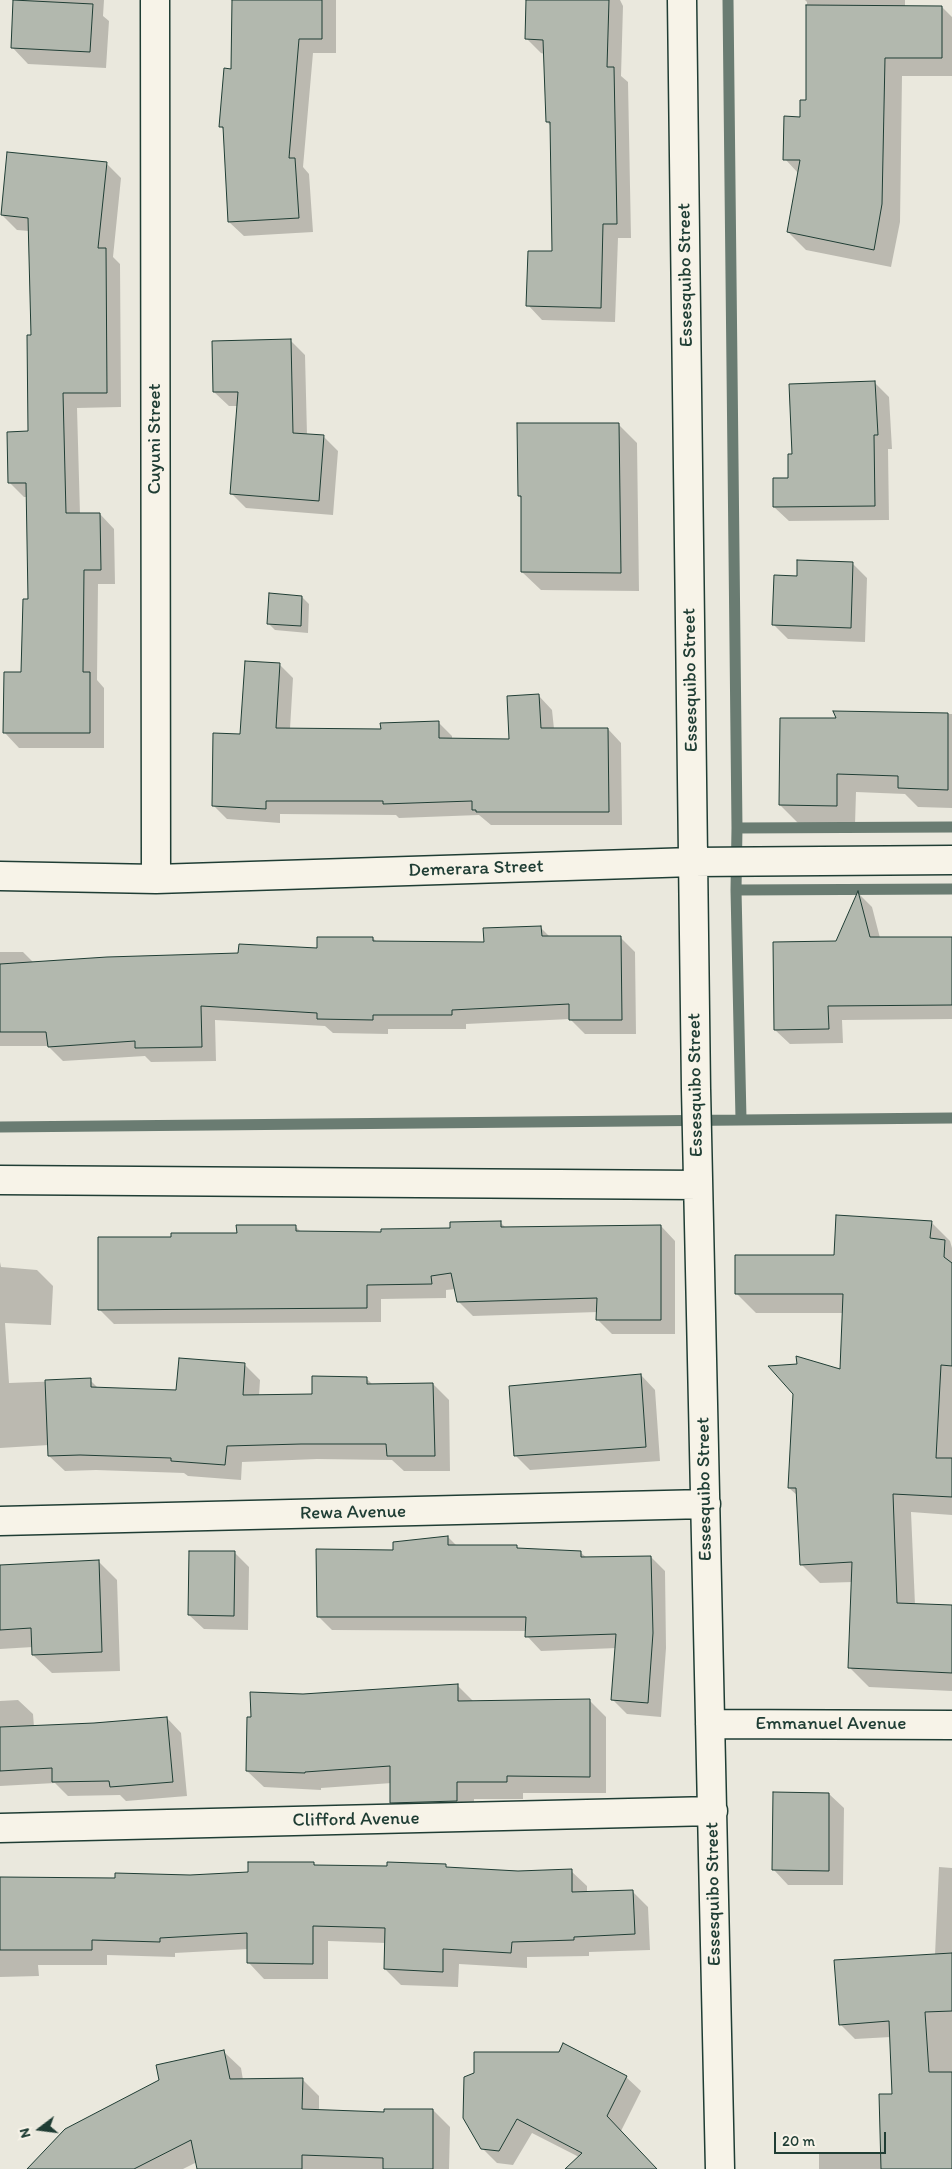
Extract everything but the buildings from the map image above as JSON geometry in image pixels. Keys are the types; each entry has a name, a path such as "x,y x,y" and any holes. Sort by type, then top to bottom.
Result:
{"street":[{"name":"Cuyuni Street","path":"155,0 156,879"},
{"name":"Essesquibo Street","path":"682,0 697,1155 720,2169"},
{"name":"Demerara Street","path":"0,876 156,879 693,862 952,860"},
{"path":"0,1180 698,1185"},
{"name":"Rewa Avenue","path":"0,1521 706,1504"},
{"name":"Emmanuel Avenue","path":"710,1724 952,1725"},
{"name":"Clifford Avenue","path":"0,1828 712,1811"}],"waterway":[{"path":"728,0 737,828 736,890"},
{"path":"737,828 952,827"},
{"path":"741,1119 736,890 952,889"},
{"path":"0,1127 952,1118"}]}
